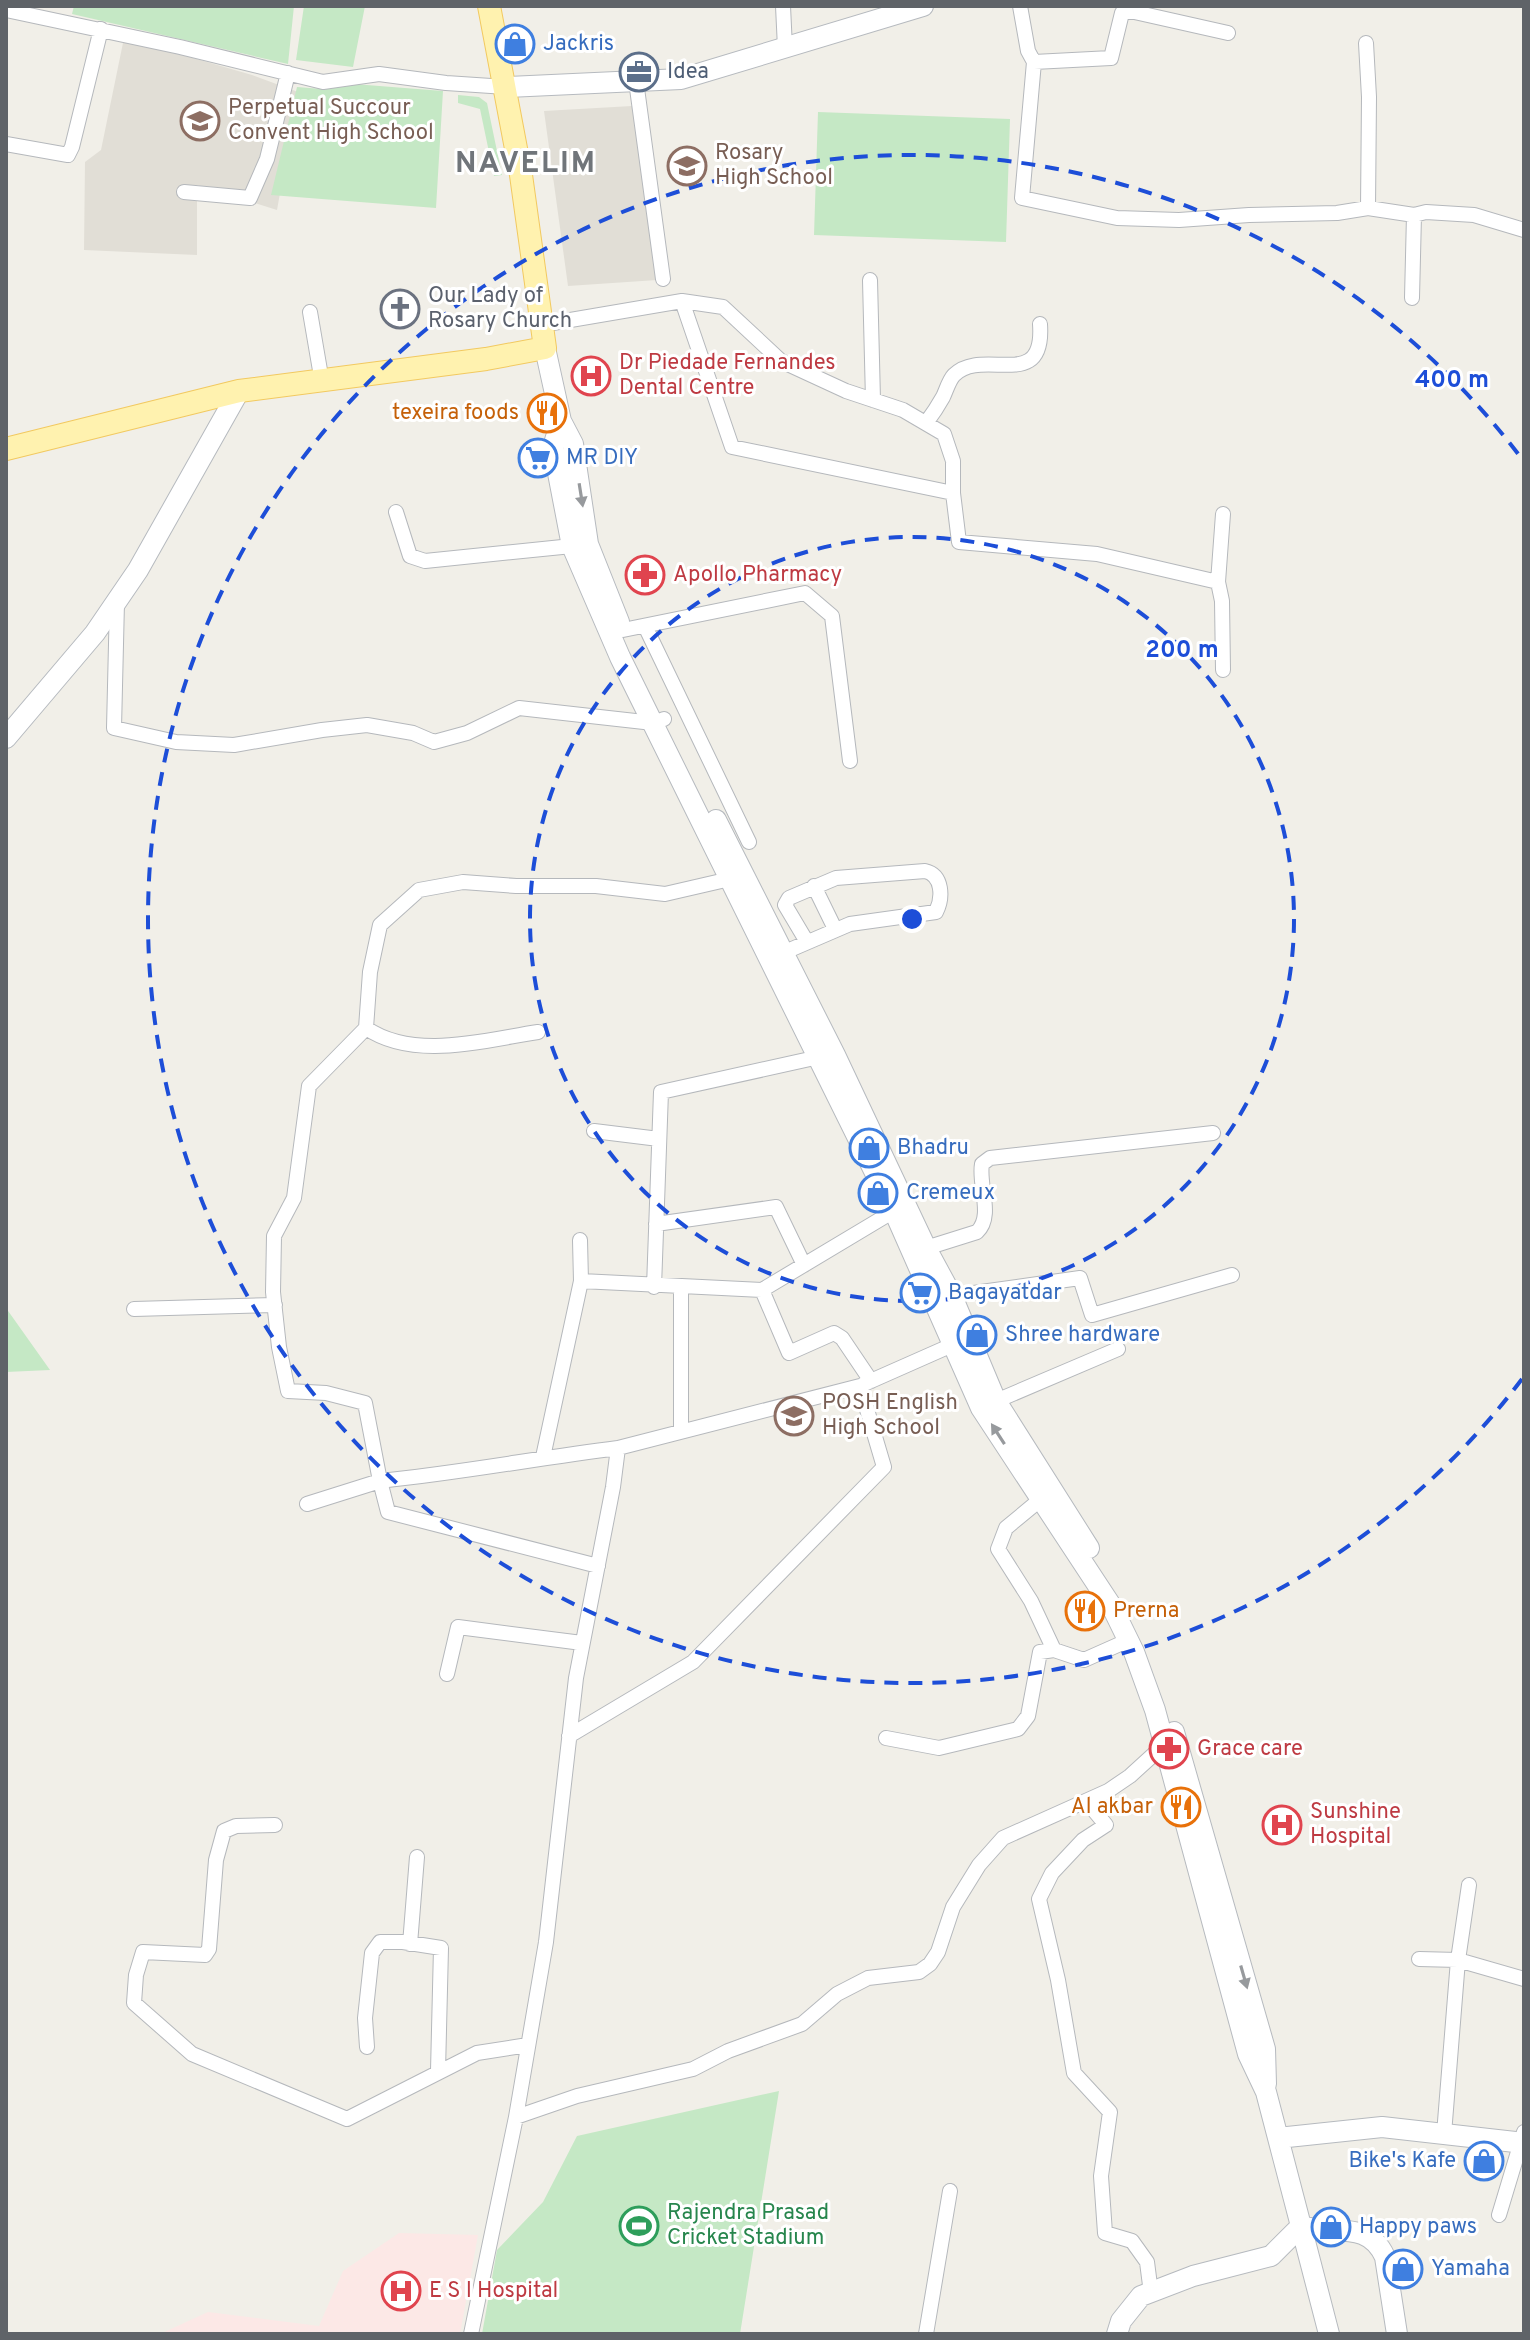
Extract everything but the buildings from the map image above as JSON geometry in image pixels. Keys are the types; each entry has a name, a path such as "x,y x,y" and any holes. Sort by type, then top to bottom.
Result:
{"main road":[{"path":"489,6 521,175 545,348 561,421 573,444 588,544 658,721 730,879 777,956 952,1296 960,1342 981,1408 1112,1607 1129,1640 1155,1710 1265,2049 1266,2092 1329,2334"},
{"path":"506,87 681,79 923,6"},
{"path":"6,449 239,391 486,359 545,348"},
{"path":"6,738 95,633 138,570 239,391"},
{"path":"561,421 553,447 572,546 620,657 763,911 777,956 819,1057 960,1342 1142,1635 1172,1723 1198,1843"},
{"path":"1278,2138 1382,2127 1523,2139"},
{"path":"1117,2334 1121,2321 1141,2296 1193,2276 1271,2256 1301,2226"},
{"path":"1301,2226 1312,2230 1357,2231 1370,2236 1380,2246 1385,2257 1397,2334"}],"street":[{"path":"783,6 785,48"},
{"path":"1020,6 1028,51 1034,62 1022,198 1117,218 1179,220 1337,213 1368,208 1414,215 1426,212 1474,215 1524,230"},
{"path":"6,10 60,13 101,29 323,82 379,74 506,87"},
{"path":"1034,62 1111,58 1118,20 1122,13 1130,11 1228,33"},
{"path":"6,144 68,155 101,29"},
{"path":"1366,43 1368,208"},
{"path":"184,192 250,198 267,159 288,73"},
{"path":"636,81 663,279"},
{"path":"1412,298 1414,215"},
{"path":"870,280 873,400"},
{"path":"541,325 682,301 723,307 781,361 846,391 903,410 944,434 953,461 959,542 1097,554 1218,582"},
{"path":"682,301 732,447 953,493"},
{"path":"310,312 322,382"},
{"path":"926,423 953,375 963,369 984,365 1026,363 1034,357 1041,340 1040,324"},
{"path":"396,512 410,556 425,561 572,546"},
{"path":"1223,514 1218,582 1222,601 1223,670"},
{"path":"623,630 805,593 832,616 850,761"},
{"path":"117,601 114,728 176,742 234,745 367,725 413,733 434,742 467,733 519,708 658,721"},
{"path":"645,626 749,842"},
{"path":"763,911 836,878 925,871 934,873 937,878 939,905 936,912 850,924 777,956"},
{"path":"598,1566 388,1512 365,1403 326,1393 288,1391 275,1305 274,1236 294,1198 309,1086 366,1028 370,972 380,925 419,890 463,882 516,886 596,886 665,894 730,879"},
{"path":"814,886 835,929"},
{"path":"786,900 785,905 807,942"},
{"path":"366,1028 378,1037 437,1048 538,1032"},
{"path":"654,1287 661,1092 819,1057"},
{"path":"594,1131 659,1139"},
{"path":"926,1248 977,1232 984,1226 980,1173 982,1164 990,1158 1213,1133"},
{"path":"656,1224 776,1207 804,1265"},
{"path":"581,1281 762,1290 894,1211"},
{"path":"543,1457 581,1281 580,1240"},
{"path":"952,1296 1080,1278 1092,1315 1232,1275"},
{"path":"681,1287 681,1431"},
{"path":"569,1736 693,1662 884,1467 866,1383 842,1338 834,1333 789,1353 762,1290"},
{"path":"134,1309 275,1305"},
{"path":"307,1504 380,1481 618,1448 866,1383 960,1342"},
{"path":"996,1401 1118,1349"},
{"path":"471,2334 516,2117 546,1942 582,1643 618,1448"},
{"path":"1041,1499 1006,1528 998,1549 1031,1601 1054,1650"},
{"path":"447,1674 458,1627 582,1643"},
{"path":"886,1738 939,1748 1018,1729 1028,1716 1040,1652 1054,1650 1084,1660 1129,1640"},
{"path":"516,2117 577,2096 693,2069 728,2051 802,2024 837,1994 868,1978 919,1972 930,1964 938,1952 947,1917 979,1865 1003,1838 1087,1802 1130,1776 1164,1745"},
{"path":"1087,1802 1106,1825 1083,1840 1052,1873 1039,1899 1058,1980 1074,2073 1110,2112 1101,2176 1105,2233 1132,2241 1147,2262 1151,2293"},
{"path":"275,1825 236,1826 224,1831 216,1860 209,1949 205,1955 143,1952 136,1975 134,2003 192,2054 347,2119 477,2053 528,2045"},
{"path":"410,1944 417,1857"},
{"path":"1444,2134 1458,1960 1469,1885"},
{"path":"367,2047 365,2018 372,1953 380,1942 441,1948 438,2071"},
{"path":"1419,1959 1458,1960 1524,1979"},
{"path":"1499,2215 1523,2139"},
{"path":"926,2334 950,2191"}],"shaded area":[{"name":"Perpetual Succour Convent High School","path":"124,38 252,75 298,92 277,210 197,185 197,255 84,250 85,162 101,150"},
{"path":"632,106 657,280 568,286 544,111"},
{"name":"E S I Hospital","path":"399,2233 478,2235 460,2334 160,2334 208,2312 319,2326 343,2271"}],"green space":[{"path":"74,6 294,6 288,64 72,14"},
{"path":"304,6 365,6 353,67 296,60"},
{"path":"354,84 443,91 436,208 271,195 297,87 322,89"},
{"path":"458,95 479,97 487,103 502,175 494,176 480,109 458,103"},
{"path":"818,112 1010,119 1006,242 814,235"},
{"path":"6,1308 50,1370 6,1372"},
{"name":"Rajendra Prasad Cricket Stadium","path":"779,2091 740,2334 482,2334 497,2250 543,2202 577,2136"}],"place":[{"name":"Jackris","path":"515,44"},
{"name":"Idea","path":"639,72"},
{"name":"Perpetual Succour Convent High School","path":"200,121"},
{"name":"Rosary High School","path":"687,166"},
{"name":"Our Lady of Rosary Church","path":"400,309"},
{"name":"Dr Piedade Fernandes Dental Centre","path":"591,376"},
{"name":"texeira foods","path":"547,413"},
{"name":"MR DIY","path":"538,458"},
{"name":"Apollo Pharmacy","path":"645,575"},
{"name":"Bhadru","path":"869,1148"},
{"name":"Cremeux","path":"878,1193"},
{"name":"Bagayatdar","path":"920,1293"},
{"name":"Shree hardware","path":"977,1335"},
{"name":"POSH English High School","path":"794,1416"},
{"name":"Prerna","path":"1085,1611"},
{"name":"Grace care","path":"1169,1749"},
{"name":"Al akbar","path":"1181,1807"},
{"name":"Sunshine Hospital","path":"1282,1825"},
{"name":"Bike's Kafe","path":"1484,2161"},
{"name":"Rajendra Prasad Cricket Stadium","path":"639,2226"},
{"name":"Happy paws","path":"1331,2227"},
{"name":"Yamaha","path":"1403,2269"},
{"name":"E S I Hospital","path":"401,2291"}],"district":[{"name":"NAVELIM","path":"526,164"}]}
